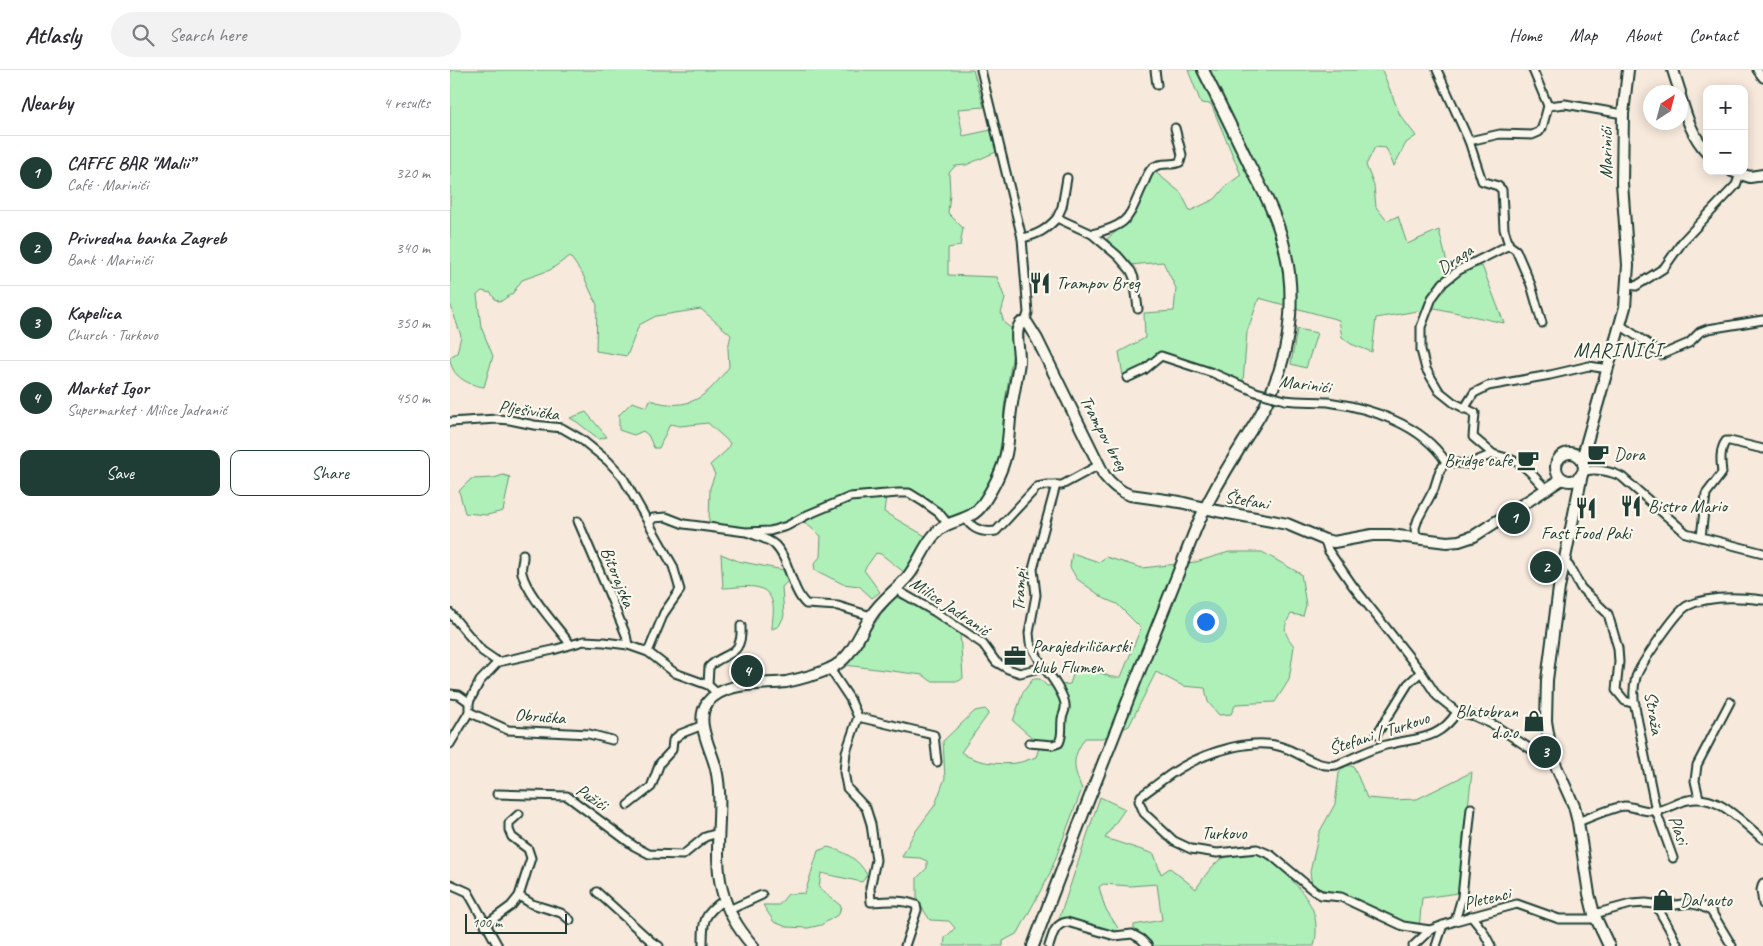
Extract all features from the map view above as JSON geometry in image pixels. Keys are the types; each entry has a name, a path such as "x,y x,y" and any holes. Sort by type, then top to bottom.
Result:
{"main road":[{"path":"1032,946 1198,524 1214,490 1263,409 1276,380 1287,342 1290,318 1290,279 1283,242 1270,204 1203,70"},
{"name":"Marinići","path":"1556,766 1546,721 1547,680 1559,588 1583,470 1584,452 1625,307 1628,266 1622,182 1623,114 1628,70"},
{"path":"1673,70 1677,85"},
{"path":"1688,120 1697,140 1703,147"},
{"path":"1743,175 1750,177 1763,174"},
{"name":"Trampov breg","path":"1025,322 1043,351 1104,476 1111,484 1123,492 1137,497 1161,499"},
{"name":"Milice Jadranić","path":"717,693 730,688 788,681 830,669 846,659 871,616 913,569 934,534 948,524 974,515 984,503 1000,473 1006,454 1010,412 1019,362 1018,330 1019,324 1025,322"},
{"name":"Marinići","path":"1541,490 1553,476 1560,457 1572,453 1580,446 1591,429"},
{"path":"1572,453 1579,457 1583,470"},
{"name":"Marinići","path":"1556,468 1556,472 1569,484 1573,492 1574,511"},
{"name":"Marinići","path":"1416,539 1446,542 1468,538 1541,490 1564,480 1575,480 1583,470"},
{"path":"1214,490 1216,503 1224,513"},
{"name":"Štefani","path":"1161,499 1287,524 1334,542 1372,535 1390,535 1416,539"},
{"path":"1187,503 1198,524"},
{"path":"717,693 704,710 703,725 716,767 720,789 718,869 729,910 753,946"},
{"path":"1556,766 1574,806 1589,894 1595,916 1609,946"}],"street":[{"path":"981,70 1022,238 1028,313 1025,322"},
{"path":"1155,70 1157,85"},
{"path":"1437,70 1469,141 1482,181 1502,190 1504,229 1509,245 1516,250 1531,285 1542,322"},
{"path":"1469,141 1500,134 1532,135 1539,132 1542,128 1548,106 1533,70"},
{"path":"1757,70 1763,78"},
{"path":"1548,106 1565,104 1623,114"},
{"path":"1092,234 1113,229 1122,223 1132,212 1149,171 1156,166 1164,164 1174,165 1180,162 1182,155 1175,128"},
{"path":"1627,285 1636,286 1664,268 1690,234 1736,185 1736,175"},
{"path":"1022,238 1036,235 1058,218 1062,208 1067,178"},
{"path":"1058,218 1092,234 1106,245 1131,271 1134,278 1138,308"},
{"name":"Draga","path":"1464,409 1439,391 1426,369 1421,350 1421,327 1432,298 1443,282 1459,270 1509,245"},
{"path":"1620,325 1661,355 1684,346 1700,332 1708,329 1763,320"},
{"name":"Marinići","path":"1127,378 1144,370 1162,356 1213,373 1256,392 1285,400 1325,402 1356,407 1378,414 1415,432 1434,447 1446,462"},
{"path":"1541,490 1529,471 1521,464 1493,454 1473,437 1475,413 1464,409 1474,393 1488,386 1542,377 1588,366 1608,369"},
{"name":"Plješivička","path":"450,422 497,419 547,428 562,428 581,439 622,476 673,566 680,590 664,614 648,652"},
{"path":"1701,537 1704,500 1706,494 1722,474 1720,460 1726,441 1763,449"},
{"path":"1416,539 1415,528 1418,519 1434,489 1440,470 1446,462 1468,464 1493,454"},
{"path":"966,519 973,528 990,532 996,531 1037,487 1062,485 1099,465"},
{"path":"1583,470 1617,474 1686,533 1763,553"},
{"name":"Trampi","path":"1043,667 1030,643 1029,633 1036,595 1033,569 1056,485"},
{"path":"649,524 653,518 666,517 684,524 746,532 770,531 788,526 807,515 850,497 889,493 909,494 939,514 948,524"},
{"name":"Bitorajska","path":"578,520 626,635 628,646"},
{"path":"746,532 773,543 781,553 801,598 806,604 838,606 871,616"},
{"path":"1325,540 1328,550 1353,586 1421,672 1437,696 1457,712 1474,716 1496,726 1556,766"},
{"path":"523,554 524,561 520,567 522,575 541,607 570,644"},
{"path":"1564,562 1570,566 1576,580 1587,595 1608,614 1618,648 1619,662 1616,690 1625,701 1634,704"},
{"name":"Milice Jadranić","path":"895,589 935,612 982,644 996,662 1008,670 1020,674 1043,667"},
{"name":"Straža","path":"1656,811 1634,704 1633,690 1636,675 1674,617 1688,606 1704,600 1752,598 1763,600"},
{"path":"450,613 482,652 498,662"},
{"path":"708,685 709,667 713,662 733,652 742,633 741,626"},
{"path":"450,744 469,712 469,702 480,681 498,662 584,641 628,646 648,652 675,673 708,685 717,693"},
{"path":"1029,743 1054,745 1059,743 1062,737 1065,701 1043,667"},
{"path":"830,669 850,699 858,716 846,752 844,772 847,788 866,808 871,824 876,860 870,888 871,902 910,902 916,905 917,910 905,946"},
{"path":"1377,734 1408,684 1421,672"},
{"path":"450,694 459,695 469,702"},
{"path":"1699,798 1695,781 1697,765 1730,702"},
{"name":"Obručka","path":"469,712 508,730 589,734 612,740"},
{"name":"Štefani / Turkovo","path":"1142,796 1182,767 1205,756 1228,749 1246,745 1265,744 1281,746 1316,763 1327,766 1336,765 1386,745 1416,740 1432,734 1448,723 1457,712"},
{"path":"858,716 934,735 936,762"},
{"name":"Pužići","path":"628,805 651,788 656,779 657,769 672,750 673,740 680,734 703,725"},
{"name":"Pužići","path":"497,794 567,796 634,846 649,854 683,854 698,842 718,833"},
{"name":"Turkovo","path":"1142,796 1139,801 1144,813 1174,841 1191,849 1217,853 1257,849 1271,855 1321,895"},
{"path":"1578,822 1625,806 1641,811 1656,811 1687,800 1699,798 1713,801 1723,806 1763,839"},
{"path":"1455,920 1462,897 1470,808"},
{"name":"Plasi","path":"1656,811 1673,858"},
{"path":"485,925 510,906 519,896 531,858 528,849 512,837 509,830 509,823 519,814"},
{"path":"1763,883 1761,890 1763,904"},
{"path":"450,884 468,892 498,946"},
{"path":"597,892 643,935 659,946"},
{"path":"729,910 762,895"},
{"name":"Pletenci","path":"1321,895 1341,897 1403,926 1430,930"},
{"path":"519,896 532,904 561,913 570,920"},
{"path":"703,946 706,915 725,899"},
{"name":"Pletenci","path":"1413,946 1430,930 1455,920 1517,904 1559,920 1595,916 1631,904 1646,903 1669,906 1689,904 1706,909 1711,912 1732,946"},
{"path":"1656,905 1678,946"},
{"path":"1471,916 1483,931 1491,946"},
{"path":"1049,946 1054,930 1060,923 1067,922 1116,936 1132,934 1148,946"},
{"path":"1436,946 1443,925"}],"green space":[{"path":"450,70 973,70 984,107 958,109 963,136 991,130 996,152 966,165 955,166 949,173 950,194 948,213 963,228 960,246 948,248 948,275 997,277 1005,299 1001,313 1004,323 1011,328 1013,352 1004,408 1002,441 995,473 977,503 965,514 952,518 919,498 886,496 884,512 927,537 905,573 881,554 876,553 864,570 880,592 872,598 859,586 843,584 815,570 814,564 820,557 821,536 804,522 772,531 728,528 709,522 710,488 715,474 710,465 727,450 730,443 708,423 680,426 670,424 659,448 654,448 648,435 643,431 634,435 619,430 619,415 632,402 647,407 650,400 664,404 687,403 705,394 729,367 728,348 731,335 701,309 656,316 639,325 627,356 596,351 597,305 583,275 570,256 550,270 522,280 513,293 500,302 491,293 482,291 477,295 481,327 493,356 484,387 472,384 456,374 450,357 457,353 461,336 450,303"},
{"path":"1188,70 1382,70 1400,115 1416,136 1406,143 1394,166 1386,148 1375,147 1366,165 1374,186 1376,207 1387,221 1398,216 1407,244 1439,230 1450,275 1482,266 1504,323 1435,308 1376,318 1372,352 1351,344 1342,337 1339,320 1259,298 1247,332 1243,382 1161,352 1139,371 1123,376 1119,352 1145,338 1144,313 1174,311 1176,288 1163,262 1129,265 1107,239 1130,220 1139,204 1145,184 1154,171 1181,193 1190,211 1215,199 1227,185 1241,175 1211,104 1201,103"},
{"path":"1297,329 1317,333 1306,368 1291,364"},
{"path":"586,412 607,437 599,439 570,418"},
{"path":"503,475 510,477 503,511 487,515 465,513 459,491 471,479 494,478"},
{"path":"1229,552 1262,552 1301,574 1306,605 1303,616 1291,614 1285,627 1286,634 1294,646 1289,680 1275,702 1236,704 1231,714 1219,715 1208,702 1205,688 1183,686 1156,672 1129,726 1103,738 1085,738 1080,745 1077,752 1075,769 1082,789 1050,873 1018,933 1003,941 1003,946 944,946 945,938 955,928 949,921 930,920 917,900 917,878 927,868 927,861 920,858 902,857 913,835 935,805 945,778 943,741 975,711 985,709 989,713 961,752 973,759 1002,764 1016,763 1036,757 1039,748 1036,741 1013,721 1023,692 1033,679 1040,679 1047,686 1070,684 1075,669 1081,665 1111,677 1121,677 1141,628 1117,604 1105,599 1077,579 1070,567 1072,553 1099,562 1106,557 1142,568 1196,562"},
{"path":"721,554 738,561 783,570 788,581 782,587 784,616 779,626 772,629 773,604 769,594 764,590 751,587 723,588"},
{"path":"894,597 906,600 960,632 963,678 959,681 931,681 923,675 845,665"},
{"path":"1346,765 1354,767 1367,798 1391,800 1417,799 1472,772 1458,893 1422,898 1419,928 1342,896 1312,886 1310,872 1319,833 1335,804 1339,773"},
{"path":"1100,797 1125,809 1105,838 1154,854 1161,874 1170,868 1196,889 1212,867 1224,858 1259,854 1274,863 1303,893 1312,908 1316,927 1314,946 1154,946 1134,929 1134,925 1162,920 1157,884 1130,886 1103,884 1099,887 1105,908 1118,928 1115,932 1059,919"},
{"path":"828,847 856,860 867,875 862,882 821,873 819,888 841,906 839,914 821,925 808,928 787,927 774,922 763,905 779,905 788,894 805,893 818,851"}],"place":[{"name":"Trampov Breg","path":"1040,283"},
{"name":"Dora","path":"1598,454"},
{"name":"Bridge cafe","path":"1528,460"},
{"name":"Bistro Mario","path":"1631,506"},
{"name":"Fast Food Paki","path":"1586,508"},
{"name":"CAFFE BAR \"Malii”","path":"1514,518"},
{"name":"Privredna banka Zagreb","path":"1546,567"},
{"name":"Parajedriličarski klub Flumen","path":"1015,656"},
{"name":"Market Igor","path":"747,671"},
{"name":"Blatobran d.o.o","path":"1534,721"},
{"name":"Kapelica","path":"1545,752"},
{"name":"Dal auto","path":"1663,900"}],"district":[{"name":"MARINIĆI","path":"1618,350"}]}
